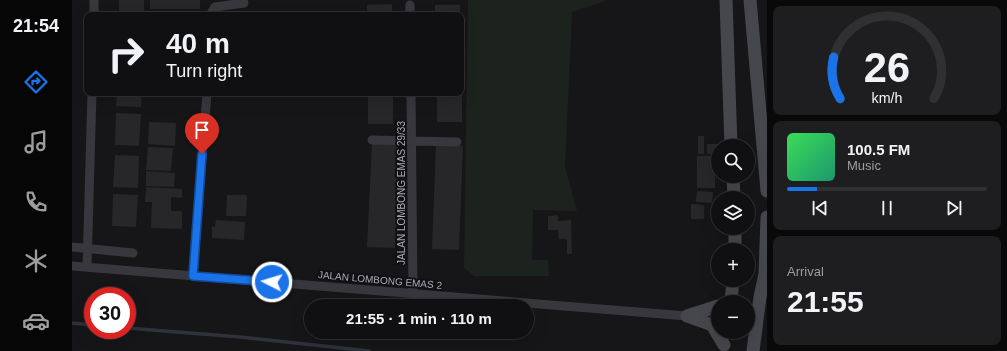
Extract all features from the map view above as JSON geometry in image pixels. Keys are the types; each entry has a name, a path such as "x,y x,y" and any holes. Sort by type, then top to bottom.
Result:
{"street":[{"path":"94,0 94,12"},
{"path":"726,0 730,139"},
{"path":"750,0 767,191"},
{"path":"212,12 215,8 244,3"},
{"path":"410,5 410,12"},
{"path":"87,267 92,96"},
{"path":"193,276 207,96"},
{"name":"JALAN LOMBONG EMAS 29/33","path":"411,96 413,293"},
{"path":"372,140 457,142"},
{"path":"754,347 764,301 767,217"},
{"path":"72,247 133,253"},
{"name":"JALAN LOMBONG EMAS 2","path":"72,266 687,316"},
{"path":"687,316 711,308"},
{"path":"687,316 712,325 725,343"},
{"path":"754,347 761,336 767,332"}],"shaded area":[{"path":"468,0 608,0 572,12 565,167 577,211 533,210 532,260 548,260 549,276 474,276 464,268"}],"building":[{"path":"119,0 144,0 144,12 119,12"},
{"path":"150,0 200,0 200,9 150,9"},
{"path":"392,4 392,12 367,12 367,5"},
{"path":"435,5 460,5 460,12 435,12"},
{"path":"117,96 142,96 141,107 116,106"},
{"path":"368,96 393,96 393,124 368,124"},
{"path":"437,96 462,96 462,122 437,122"},
{"path":"116,113 141,114 139,146 115,145"},
{"path":"149,122 176,123 175,146 148,144"},
{"path":"698,136 704,136 704,154 698,154"},
{"path":"372,143 399,144 395,248 367,247"},
{"path":"707,144 711,144 711,154 707,154"},
{"path":"436,145 463,146 459,250 432,249"},
{"path":"148,147 173,148 171,171 146,170"},
{"path":"115,155 139,156 138,188 113,187"},
{"path":"697,156 711,156 711,183 715,183 715,188 697,188"},
{"path":"146,171 175,173 174,187 146,186"},
{"path":"146,187 182,189 182,198 171,197 171,211 182,211 182,229 151,228 152,202 145,202"},
{"path":"697,191 711,192 711,203 696,202"},
{"path":"113,194 138,195 136,227 112,226"},
{"path":"227,195 247,195 246,216 226,216"},
{"path":"691,204 704,205 704,219 691,219"},
{"path":"558,215 558,221 571,220 572,254 567,254 567,239 559,239 558,230 548,230 548,216"},
{"path":"216,220 245,222 244,240 212,238 212,226 215,227"}],"waterway":[{"path":"72,323 84,324"},
{"path":"136,329 240,337 369,351"}],"route":[{"path":"202,154 193,276 272,282"}]}
